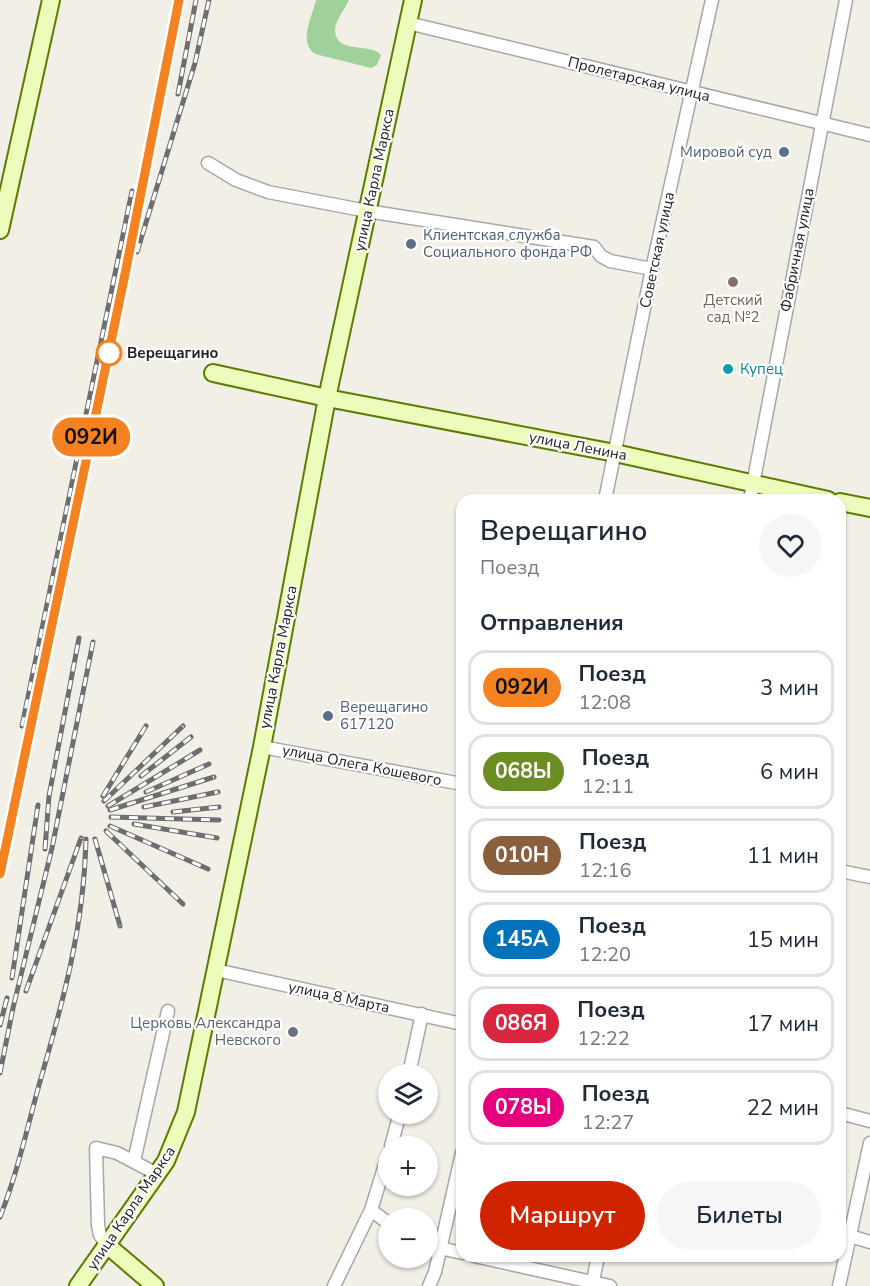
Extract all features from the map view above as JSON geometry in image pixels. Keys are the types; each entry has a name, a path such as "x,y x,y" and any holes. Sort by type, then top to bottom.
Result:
{"main road":[{"path":"0,230 7,170 51,0"},
{"name":"улица Карла Маркса","path":"78,1286 157,1174 174,1145 186,1112 262,747 327,398 413,0"},
{"name":"улица Ленина","path":"213,373 327,398 615,453 752,492 771,494"},
{"path":"846,503 870,508"},
{"path":"107,1245 155,1286"}],"street":[{"name":"Советская улица","path":"606,494 652,269 712,0"},
{"name":"Фабричная улица","path":"752,492 846,0"},
{"name":"Пролетарская улица","path":"408,23 870,135"},
{"path":"208,163 236,180 257,189 367,211 594,247 601,256 610,261 652,269"},
{"name":"улица Олега Кошевого","path":"262,747 456,783"},
{"path":"846,872 870,877"},
{"name":"улица 8 Марта","path":"216,970 456,1022"},
{"path":"134,1161 168,1011"},
{"path":"411,1064 422,1014"},
{"path":"846,1115 870,1121"},
{"path":"846,1254 870,1143"},
{"path":"107,1245 100,1235 98,1225 96,1148 134,1161 157,1174"},
{"path":"429,1286 456,1179"},
{"path":"334,1286 371,1210 378,1187"},
{"path":"371,1210 378,1215"},
{"path":"850,1236 870,1242"},
{"path":"440,1248 456,1252"},
{"path":"499,1262 592,1284 610,1286"},
{"path":"592,1284 597,1262"},
{"path":"839,1286 844,1262"}],"green space":[{"path":"316,0 349,0 337,23 335,30 337,38 341,43 347,45 376,51 381,55 377,65 371,68 315,54 310,49 307,36"}],"railway":[{"path":"0,874 124,279 179,0"},
{"path":"178,94 196,0"},
{"path":"137,252 195,63 209,0"},
{"path":"22,726 132,191"},
{"path":"45,849 49,796 79,638"},
{"path":"0,1073 13,1008 52,848 93,642"},
{"path":"103,796 146,726"},
{"path":"104,801 183,726"},
{"path":"141,776 191,737"},
{"path":"108,806 200,750"},
{"path":"146,792 209,764"},
{"path":"110,810 214,777"},
{"path":"144,807 218,792"},
{"path":"12,978 38,805"},
{"path":"173,812 219,807"},
{"path":"111,817 219,820"},
{"path":"134,824 217,838"},
{"path":"110,826 208,869"},
{"path":"106,831 183,904"},
{"path":"26,991 81,838"},
{"path":"0,1217 12,1184 71,964 81,903 86,839"},
{"path":"95,839 120,926"},
{"path":"0,1025 7,998"}],"train":[{"name":"092И","path":"0,874 124,279 179,0"}],"place":[{"name":"Мировой суд","path":"784,152"},
{"name":"Клиентская служба Социального фонда РФ","path":"411,244"},
{"name":"Детский сад №2","path":"733,282"},
{"name":"Верещагино","path":"109,353"},
{"name":"Купец","path":"728,369"},
{"name":"Верещагино 617120","path":"328,716"},
{"name":"Церковь Александра Невского","path":"293,1032"}]}
